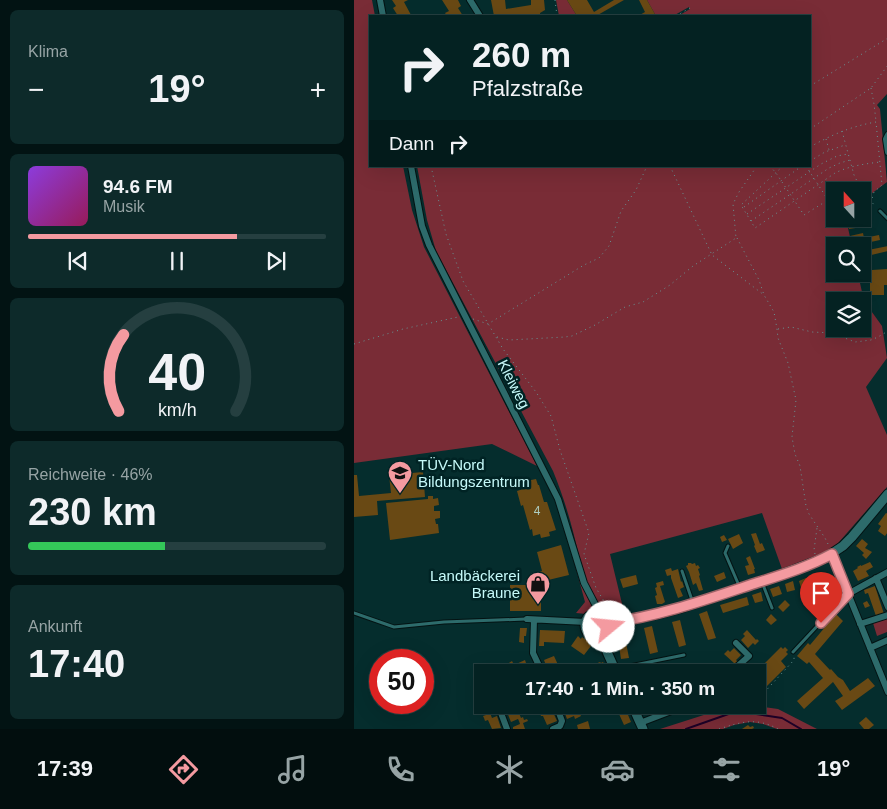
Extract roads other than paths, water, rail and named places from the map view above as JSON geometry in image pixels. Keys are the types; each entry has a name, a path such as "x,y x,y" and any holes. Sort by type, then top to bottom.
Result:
{"main road":[{"path":"613,623 600,613 597,613 590,615 586,622 586,629 593,636 600,636 606,633 613,623 658,614 693,604 794,570 832,554 852,537 887,494"},
{"path":"600,636 612,664"},
{"path":"636,714 642,726"}],"street":[{"path":"380,0 383,15"},
{"path":"470,0 479,15"},
{"path":"887,136 887,152"},
{"name":"Kleiweg","path":"410,167 422,226 427,239 558,499 584,583 596,606 597,613"},
{"path":"832,554 887,692"},
{"path":"848,594 887,572"},
{"path":"876,578 887,607"},
{"path":"860,624 887,615"},
{"path":"527,619 586,622"},
{"path":"534,620 533,653 538,664"},
{"path":"870,648 887,640"},
{"path":"736,643 749,656 740,664"},
{"path":"501,714 507,729"},
{"path":"552,729 560,726 562,721 559,714"},
{"path":"642,726 668,714"}],"lane":[{"path":"880,211 887,219"},
{"path":"728,546 725,553 740,588"},
{"path":"682,571 693,604"},
{"path":"762,581 772,608"},
{"path":"794,652 848,594"},
{"path":"354,613 394,627 444,622 527,619"},
{"path":"645,664 684,655"}],"waterway":[{"path":"686,729 737,711 782,718 801,729"}],"place":[{"name":"TÜV-Nord Bildungszentrum","path":"400,494"},
{"name":"Landbäckerei Braune","path":"538,605"}]}
